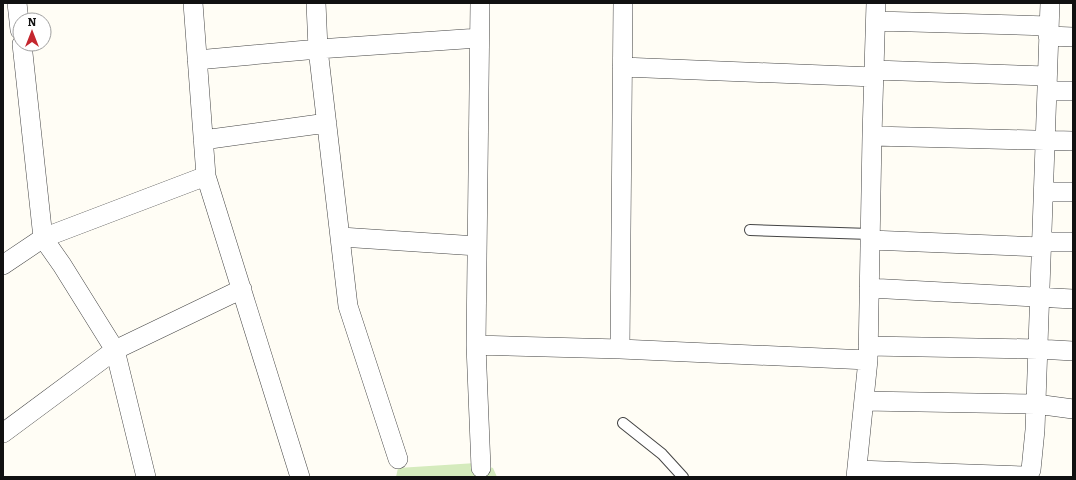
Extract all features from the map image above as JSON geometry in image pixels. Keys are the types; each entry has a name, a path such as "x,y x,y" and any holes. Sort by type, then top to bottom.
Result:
{"street":[{"path":"193,3 206,176 300,477"},
{"path":"316,3 318,49 348,306 398,459"},
{"path":"480,3 476,345 481,468"},
{"path":"620,349 623,3"},
{"path":"1050,3 1049,31 1047,84 1045,140 1044,192 1035,430 1031,470 1028,475 1025,476 857,474 868,353 876,12 1049,31 1073,37"},
{"path":"197,60 318,49 479,38"},
{"path":"23,52 43,238 62,265 115,350 146,477"},
{"path":"622,67 874,73 1047,84 1073,91"},
{"path":"203,140 327,123"},
{"path":"872,136 1073,141"},
{"path":"3,265 43,238 206,176"},
{"path":"1044,192 1073,192"},
{"path":"341,237 477,246"},
{"path":"870,237 1042,245 1073,242"},
{"path":"869,288 1073,299"},
{"path":"3,433 115,350 242,289"},
{"path":"476,345 868,353 1038,349 1073,351"},
{"path":"864,400 1036,404 1073,409"}],"lane":[{"path":"750,230 870,237"},
{"path":"623,423 662,454 683,477"}],"green space":[{"path":"476,463 493,468 497,477 396,477 398,468"}]}
